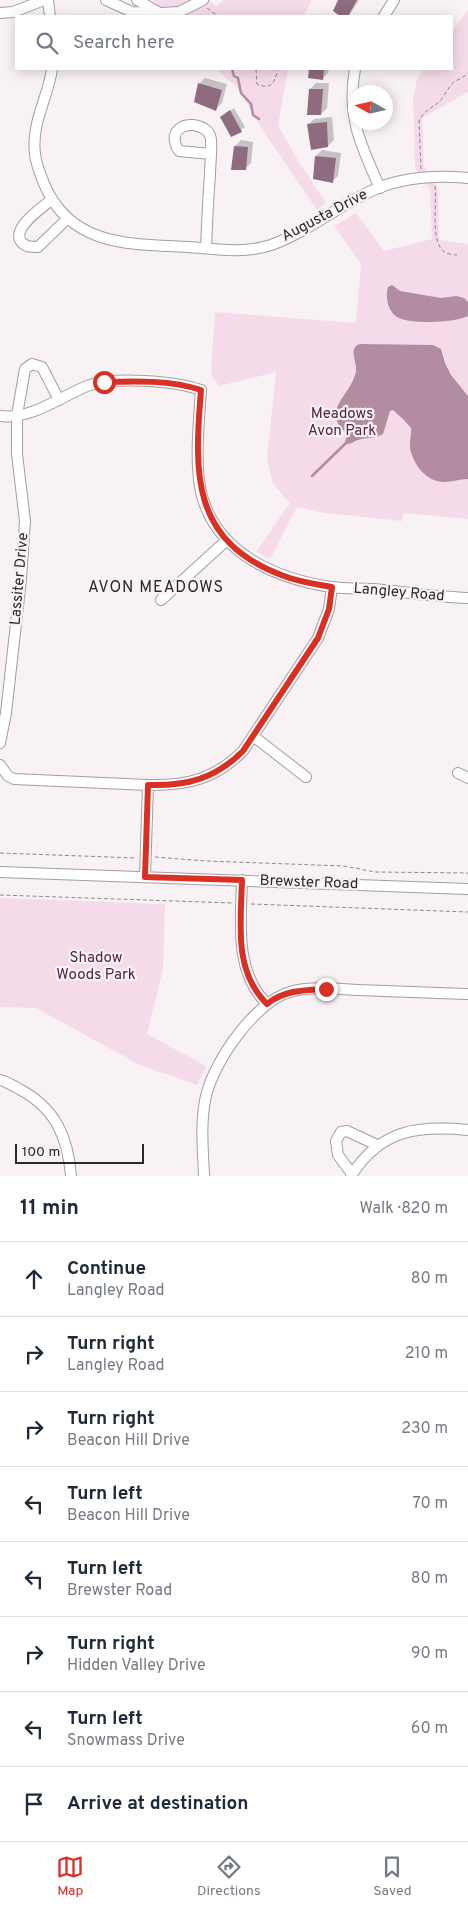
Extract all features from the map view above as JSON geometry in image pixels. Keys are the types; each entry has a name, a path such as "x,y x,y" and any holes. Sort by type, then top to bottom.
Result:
{"street":[{"path":"0,13 27,8 44,0"},
{"path":"48,0 50,15"},
{"path":"106,0 132,12 161,13 180,12 201,1"},
{"path":"138,0 161,13"},
{"path":"385,15 394,0"},
{"name":"Augusta Drive","path":"52,70 35,131 34,154 40,175 51,200 67,219 106,239 138,244 231,251 252,250 271,245 319,222 360,197 380,188 427,178 454,176 468,178"},
{"path":"356,70 351,94 354,120 360,145 380,188"},
{"path":"206,248 211,154"},
{"path":"51,200 22,225 19,232 20,239 30,247 38,247 67,219"},
{"path":"17,415 25,369 32,364 42,367 59,400"},
{"name":"Langley Road","path":"0,416 17,415 42,408 88,386 104,382 159,383 201,390 198,458 200,482 207,508 218,529 240,553 259,566 285,577 332,587 468,598"},
{"name":"Lassiter Drive","path":"0,743 6,713 21,579 25,521 17,454 17,415"},
{"path":"161,600 227,540"},
{"path":"0,765 4,778 31,781 148,785 183,783 217,772 230,764 243,751 318,638 329,609 332,587"},
{"path":"253,736 306,777"},
{"path":"458,773 468,778"},
{"path":"145,877 148,785"},
{"name":"Brewster Road","path":"0,872 468,889"},
{"path":"242,880 240,940 243,957 250,978 267,1004"},
{"path":"204,1176 204,1111 206,1095 213,1077 242,1029 256,1013 274,998 294,991 326,989 468,994"},
{"path":"0,1080 38,1100 49,1113 57,1124 67,1145 71,1176"},
{"path":"377,1145 347,1131 341,1132 336,1141 338,1155 351,1175 360,1162 377,1145 413,1130 434,1128 468,1130"}],"path":[{"path":"201,1 217,15"},
{"path":"256,70 257,84 261,86 272,85 275,82 278,70"},
{"path":"457,255 451,255 442,250 436,237 435,182 427,178 421,170 419,121 428,109 438,103 446,94 452,83 468,73"},
{"path":"0,853 344,866 375,872 468,873"}],"green space":[{"path":"153,0 209,0 216,6 223,0 312,0 304,15 182,15 159,6"},
{"name":"Meadows Avon Park","path":"468,10 468,92 422,118 424,166 438,189 439,240 468,244 468,519 404,513 402,521 325,513 297,507 270,559 256,552 290,503 273,484 267,459 276,372 219,386 211,374 215,312 356,323 361,264 334,226 356,213 384,251 432,239 430,190 415,168 413,99 417,79 423,70 453,70 453,31"},
{"path":"217,70 288,70 278,125 299,162 326,203 317,210 266,135 237,87"},
{"name":"Shadow Woods Park","path":"0,898 165,904 163,969 147,1034 206,1066 197,1085 140,1065 36,1008 0,1007"}],"shaded area":[{"path":"392,285 400,291 441,298 456,296 464,298 468,302 468,316 454,320 434,322 399,318 390,309 387,300 388,287"},
{"path":"360,344 433,345 441,349 451,375 468,396 468,479 437,481 421,471 412,454 410,445 411,428 393,410 390,411 383,434 347,444 345,441 348,434 340,426 336,418 336,411 353,381 356,372 354,349"}],"building":[{"path":"338,0 357,0 349,15 339,15 333,11"},
{"path":"309,70 324,70 323,80 308,78"},
{"path":"198,83 222,90 216,111 194,102"},
{"path":"309,89 323,89 321,115 307,115"},
{"path":"230,110 242,132 231,137 220,117"},
{"path":"327,122 328,147 311,150 307,124"},
{"path":"234,146 248,147 246,170 231,170"},
{"path":"315,156 336,158 333,183 313,179"}],"waterway":[{"path":"232,70 234,76 238,78 241,93 251,104 253,115 259,119"},
{"path":"312,476 346,443"}],"district":[{"name":"AVON MEADOWS","path":"156,588"}],"route":[{"path":"104,382 159,383 201,390 198,458 200,482 202,496 218,529 240,553 259,566 285,577 332,587 329,609 318,638 243,751 230,764 217,772 189,782 170,785 148,785 145,877 242,880 240,940 250,978 261,997 267,1004 274,998 294,991 326,989"}]}
